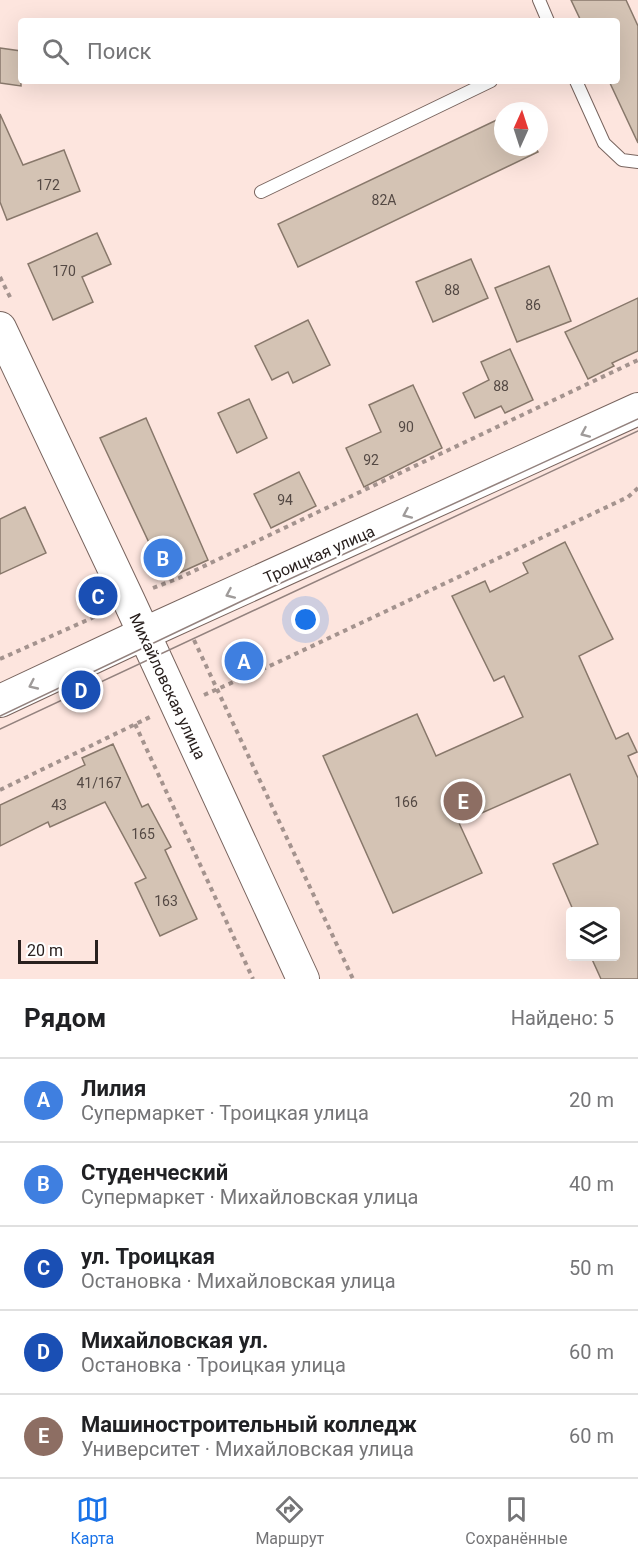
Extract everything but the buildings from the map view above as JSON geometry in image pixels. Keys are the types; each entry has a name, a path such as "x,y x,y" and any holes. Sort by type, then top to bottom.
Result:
{"street":[{"name":"Михайловская улица","path":"0,328 303,979"},
{"name":"Троицкая улица","path":"0,701 638,409"}],"lane":[{"path":"539,0 547,18"},
{"path":"261,192 485,84"},
{"path":"577,84 604,143 622,160 638,162"}],"path":[{"path":"0,659 129,601 148,590 179,578 638,360"},
{"path":"0,790 135,724 285,659 628,497 638,488"},
{"path":"135,724 253,979"}],"tram line":[{"path":"0,716 244,600 638,419"},
{"path":"0,729 638,431"}],"place":[{"name":"Студенческий","path":"163,558"},
{"name":"ул. Троицкая","path":"98,596"},
{"name":"Лилия","path":"244,661"},
{"name":"Михайловская ул.","path":"81,690"},
{"name":"Машиностроительный колледж","path":"463,801"}]}
